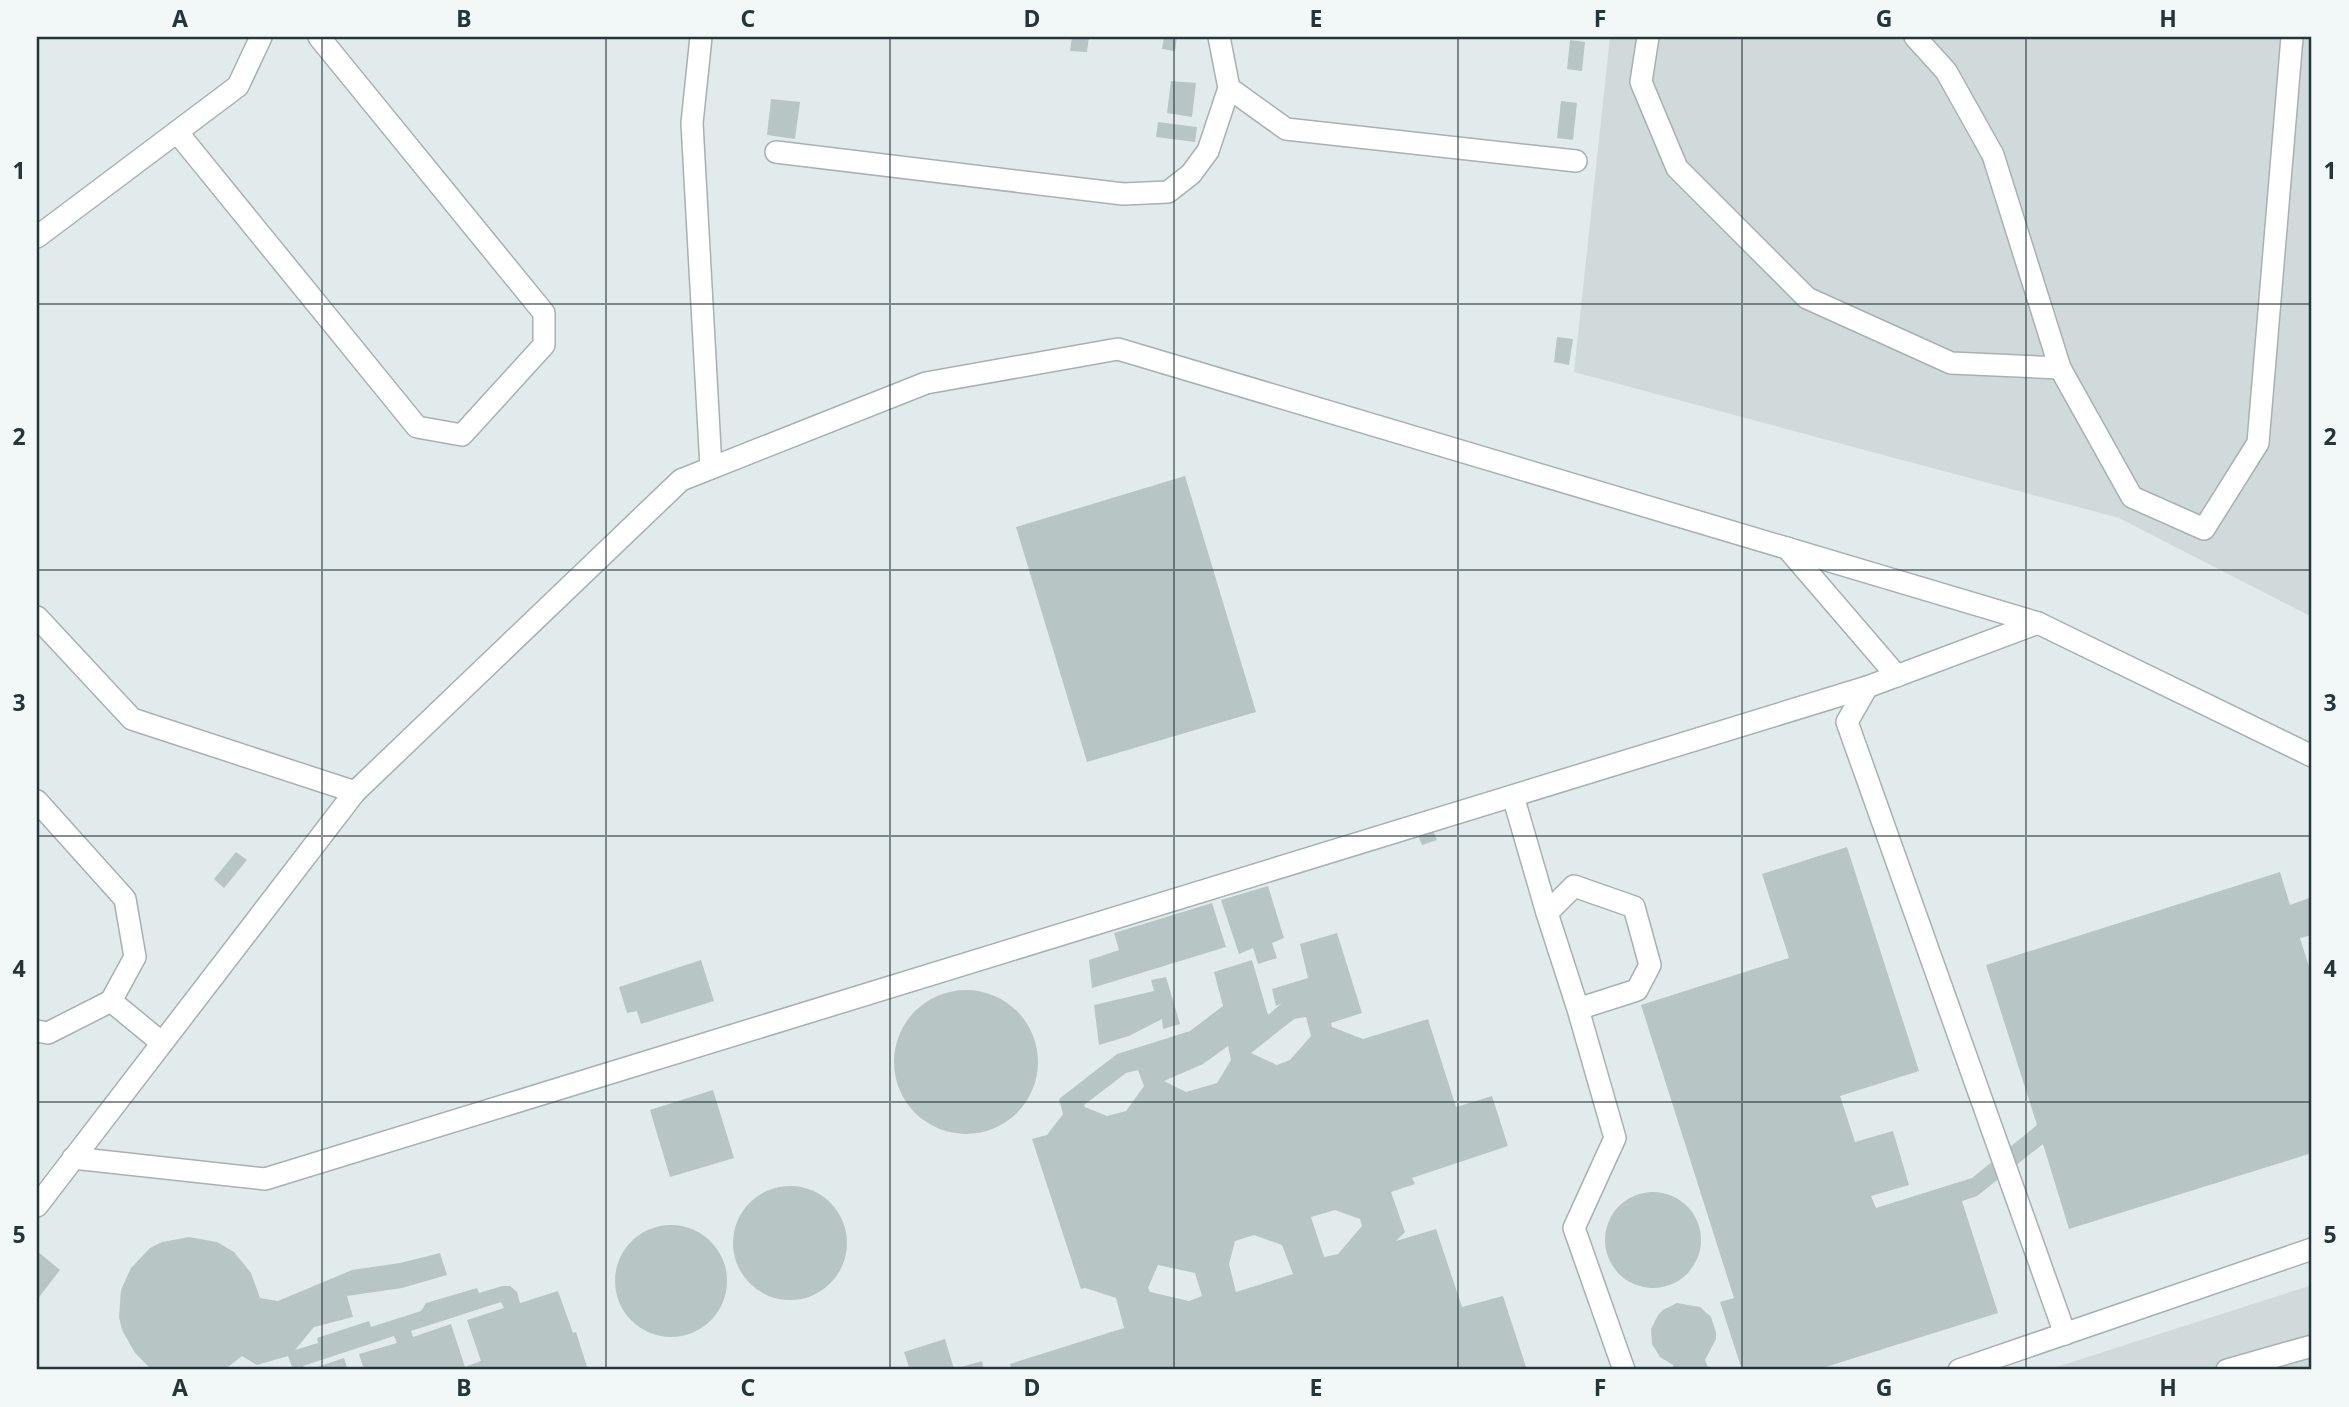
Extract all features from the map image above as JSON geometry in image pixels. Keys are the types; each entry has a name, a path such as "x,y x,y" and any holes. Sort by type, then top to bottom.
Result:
{"lane":[{"path":"37,237 238,86 261,37"},
{"path":"177,132 416,427 462,435 544,345 544,313 319,37"},
{"path":"701,37 692,122 711,468"},
{"path":"776,152 1123,194 1168,191 1191,174 1208,151 1229,88 1219,37"},
{"path":"1648,37 1641,82 1677,168 1807,298 1951,363 2060,368"},
{"path":"1915,37 1946,71 1993,155 2060,368 2132,497 2204,529 2258,443 2292,37"},
{"path":"1229,88 1286,129 1576,161"},
{"path":"37,1206 355,792 681,480 926,383 1118,349 2038,623 2312,756"},
{"path":"1787,548 1897,676"},
{"path":"37,617 132,719 355,792"},
{"path":"74,1158 265,1180 1867,688 2038,623"},
{"path":"1867,688 1847,722 2065,1334"},
{"path":"1513,796 1615,1138 1574,1228 1624,1370"},
{"path":"37,801 125,899 135,957 111,1001 48,1033 37,1031"},
{"path":"1547,913 1574,886 1634,907 1650,965 1636,990 1578,1009"},
{"path":"111,1001 162,1043"},
{"path":"1959,1370 2312,1249"},
{"path":"2227,1370 2312,1346"}],"shaded area":[{"path":"1610,37 2312,37 2312,617 2119,518 1574,372"},
{"path":"2312,1285 2312,1370 2047,1370"}],"building":[{"path":"1072,37 1089,37 1087,52 1070,51"},
{"path":"1164,37 1177,37 1175,51 1162,49"},
{"path":"1570,40 1585,42 1582,71 1567,69"},
{"path":"1171,81 1196,83 1192,117 1167,113"},
{"path":"771,99 800,102 795,139 767,135"},
{"path":"1561,101 1577,103 1573,140 1557,138"},
{"path":"1158,122 1197,127 1195,142 1156,137"},
{"path":"1557,337 1573,339 1569,365 1554,362"},
{"path":"1185,476 1256,712 1087,762 1016,527"},
{"path":"1431,826 1437,840 1422,845 1416,830"},
{"path":"1847,847 1919,1071 1840,1096 1855,1142 1893,1131 1909,1185 1871,1196 1876,1208 1972,1178 2037,1125 1986,965 2280,872 2290,905 2312,897 2312,935 2300,938 2312,976 2312,1153 2069,1229 2043,1144 1977,1196 1962,1201 1998,1313 1816,1370 1742,1370 1720,1302 1734,1298 1641,1005 1789,958 1762,874"},
{"path":"236,852 247,860 224,888 214,879"},
{"path":"1268,886 1284,938 1272,943 1277,958 1258,964 1253,948 1239,954 1221,900"},
{"path":"1212,903 1226,947 1092,988 1089,960 1119,950 1114,933"},
{"path":"1337,933 1362,1013 1331,1023 1332,1027 1363,1039 1428,1019 1456,1107 1492,1096 1508,1146 1412,1178 1415,1184 1391,1192 1405,1232 1396,1241 1436,1229 1462,1307 1503,1296 1527,1370 1012,1370 1010,1364 1124,1328 1116,1298 1081,1289 1032,1139 1047,1135 1063,1114 1059,1099 1117,1054 1190,1031 1223,1006 1214,972 1252,960 1268,1015 1281,1004 1276,1006 1272,989 1308,978 1300,944","holes":["1306,1017 1311,1036 1290,1060 1277,1065 1251,1053 1294,1019","1228,1046 1231,1060 1217,1083 1186,1092 1164,1081 1203,1064","1138,1070 1144,1086 1126,1111 1107,1116 1084,1105 1126,1073","1335,1210 1360,1219 1362,1226 1338,1254 1324,1257 1311,1217","1254,1235 1282,1245 1293,1274 1236,1292 1229,1264 1235,1241","1158,1265 1195,1273 1202,1296 1189,1301 1150,1292 1148,1288"]},
{"path":"701,960 714,1001 641,1024 637,1011 627,1013 619,987"},
{"path":"1166,977 1180,1024 1163,1029 1162,1019 1129,1036 1099,1045 1094,1005 1154,991 1151,980"},
{"path":"966,990 993,996 1017,1011 1032,1035 1038,1062 1032,1089 1017,1113 993,1128 966,1134 939,1128 915,1113 900,1089 894,1062 900,1035 915,1011 939,996"},
{"path":"713,1090 734,1158 670,1177 650,1110"},
{"path":"790,1186 812,1191 830,1203 842,1221 847,1243 842,1265 830,1283 812,1295 790,1300 768,1295 750,1283 738,1265 733,1243 738,1221 750,1203 768,1191"},
{"path":"1653,1192 1671,1196 1687,1206 1697,1222 1701,1240 1697,1258 1687,1274 1671,1284 1653,1288 1635,1284 1619,1274 1609,1258 1605,1240 1609,1222 1619,1206 1635,1196"},
{"path":"671,1225 692,1229 710,1242 723,1260 727,1281 723,1302 710,1320 692,1333 671,1337 650,1333 632,1320 619,1302 615,1281 619,1260 632,1242 650,1229"},
{"path":"189,1237 217,1242 234,1252 251,1273 260,1298 278,1301 352,1270 400,1263 440,1253 447,1275 402,1288 347,1296 353,1317 314,1327 295,1350 318,1343 317,1338 369,1321 371,1327 421,1311 426,1303 477,1288 479,1293 510,1286 517,1292 520,1303 558,1291 573,1333 576,1332 588,1370 364,1370 359,1354 397,1343 394,1336 303,1366 305,1370 293,1370 288,1356 257,1365 242,1356 224,1370 152,1370 135,1353 122,1330 119,1317 121,1290 131,1268 150,1248 162,1242","holes":["501,1302 504,1308 467,1320 481,1361 465,1367 451,1324 413,1337 411,1331"]},
{"path":"37,1251 60,1270 37,1300"},
{"path":"1677,1303 1700,1307 1711,1317 1716,1339 1705,1360 1709,1370 1674,1370 1673,1365 1660,1357 1652,1344 1651,1329 1658,1315"},
{"path":"945,1339 954,1369 982,1361 984,1370 910,1370 904,1352"},
{"path":"344,1358 348,1370 308,1370"}]}
